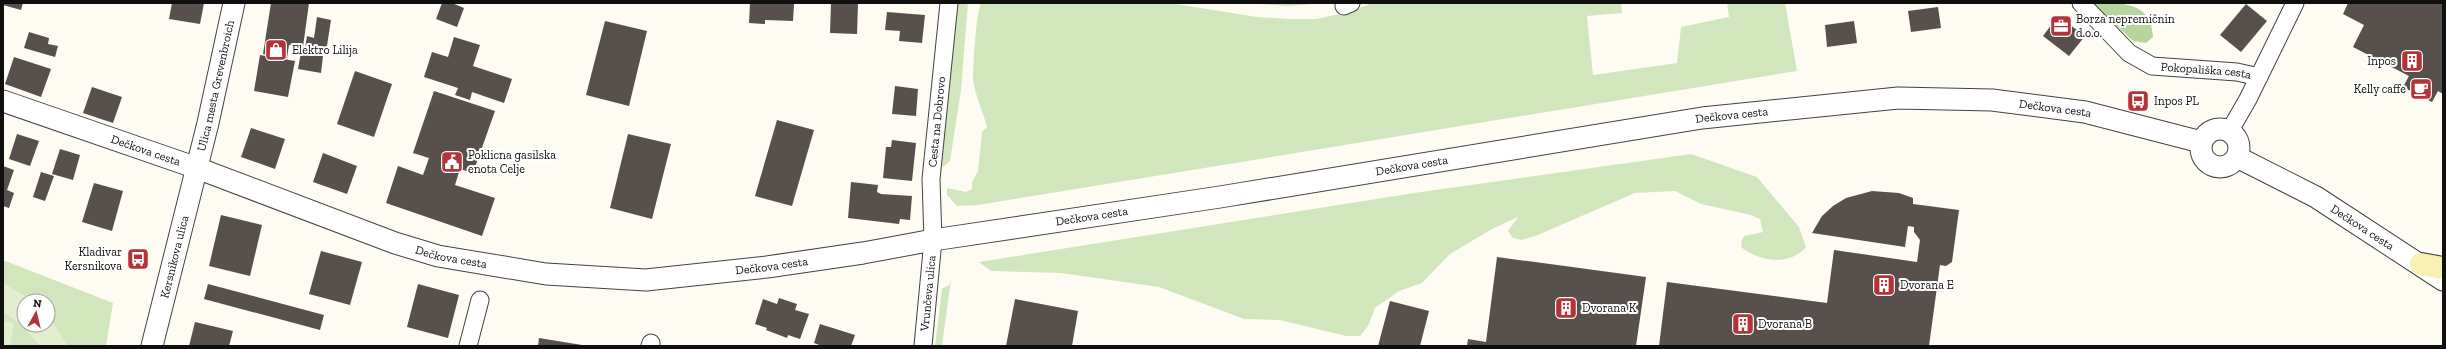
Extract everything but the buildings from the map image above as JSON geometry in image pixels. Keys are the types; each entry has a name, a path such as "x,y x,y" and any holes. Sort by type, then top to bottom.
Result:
{"main road":[{"path":"2421,264 2443,268"}],"street":[{"name":"Ulica mesta Grevenbroich","path":"197,168 234,3"},
{"name":"Cesta na Dobrovo","path":"933,240 931,179 949,3"},
{"name":"Pokopališka cesta","path":"2081,3 2129,53 2152,66 2236,72 2259,77"},
{"path":"2229,132 2259,77 2295,3"},
{"name":"Dečkova cesta","path":"3,101 197,168 395,243 438,256 546,274 646,280 768,267 863,254 933,240 1220,197 1702,118 1898,98 1992,100 2085,112 2201,142"},
{"path":"2216,130 2229,132 2237,140 2239,146 2237,157 2233,162 2222,167 2210,165 2202,155 2201,142 2210,132 2216,130"},
{"name":"Dečkova cesta","path":"2237,157 2316,197 2421,264 2443,280"},
{"name":"Kersnikova ulica","path":"152,346 197,168"},
{"name":"Vrunčeva ulica","path":"923,346 933,240"},
{"path":"468,346 480,300"}],"green space":[{"path":"958,3 968,3 961,90 950,161 943,167 941,165"},
{"path":"981,3 1170,3 1257,17 1316,19 1345,13 1373,3 1621,3 1622,13 1587,16 1593,75 1677,63 1681,27 1729,17 1727,3 1785,3 1797,71 978,205 957,206 947,195 947,188 966,192 972,189 972,182 978,171 982,132 987,127 975,91 973,79 976,28"},
{"path":"1246,3 1328,3 1287,6"},
{"path":"2092,3 2123,4 2140,10 2147,16 2151,25 2153,37 2146,43 2133,41"},
{"path":"1691,154 1757,177 1799,227 1806,247 1792,257 1775,260 1766,259 1750,253 1742,248 1741,242 1744,236 1763,232 1760,219 1751,215 1701,204 1675,191 1635,193 1538,235 1522,240 1513,238 1508,231 1518,217 1492,229 1450,254 1422,283 1399,291 1375,308 1368,326 1360,336 1346,336 1280,320 1244,319 1159,287 1061,273 991,271 979,262 1414,193"},
{"path":"3,260 113,303 106,346 3,346"},
{"path":"951,280 942,346 935,346 942,289 949,285"},
{"path":"3,283 20,293 16,293 16,320 3,312"},
{"path":"3,321 14,323 10,346 3,346"},
{"path":"56,327 68,346 40,346 29,333 56,333"}],"place":[{"name":"Borza nepremičnin d.o.o.","path":"2061,26"},
{"name":"Elektro Lilija","path":"276,50"},
{"name":"Inpos","path":"2412,61"},
{"name":"Kelly caffe","path":"2421,89"},
{"name":"Inpos PL","path":"2138,101"},
{"name":"Poklicna gasilska enota Celje","path":"452,162"},
{"name":"Kladivar Kersnikova","path":"138,259"},
{"name":"Dvorana E","path":"1884,285"},
{"name":"Dvorana K","path":"1566,308"},
{"name":"Dvorana B","path":"1743,324"}]}
